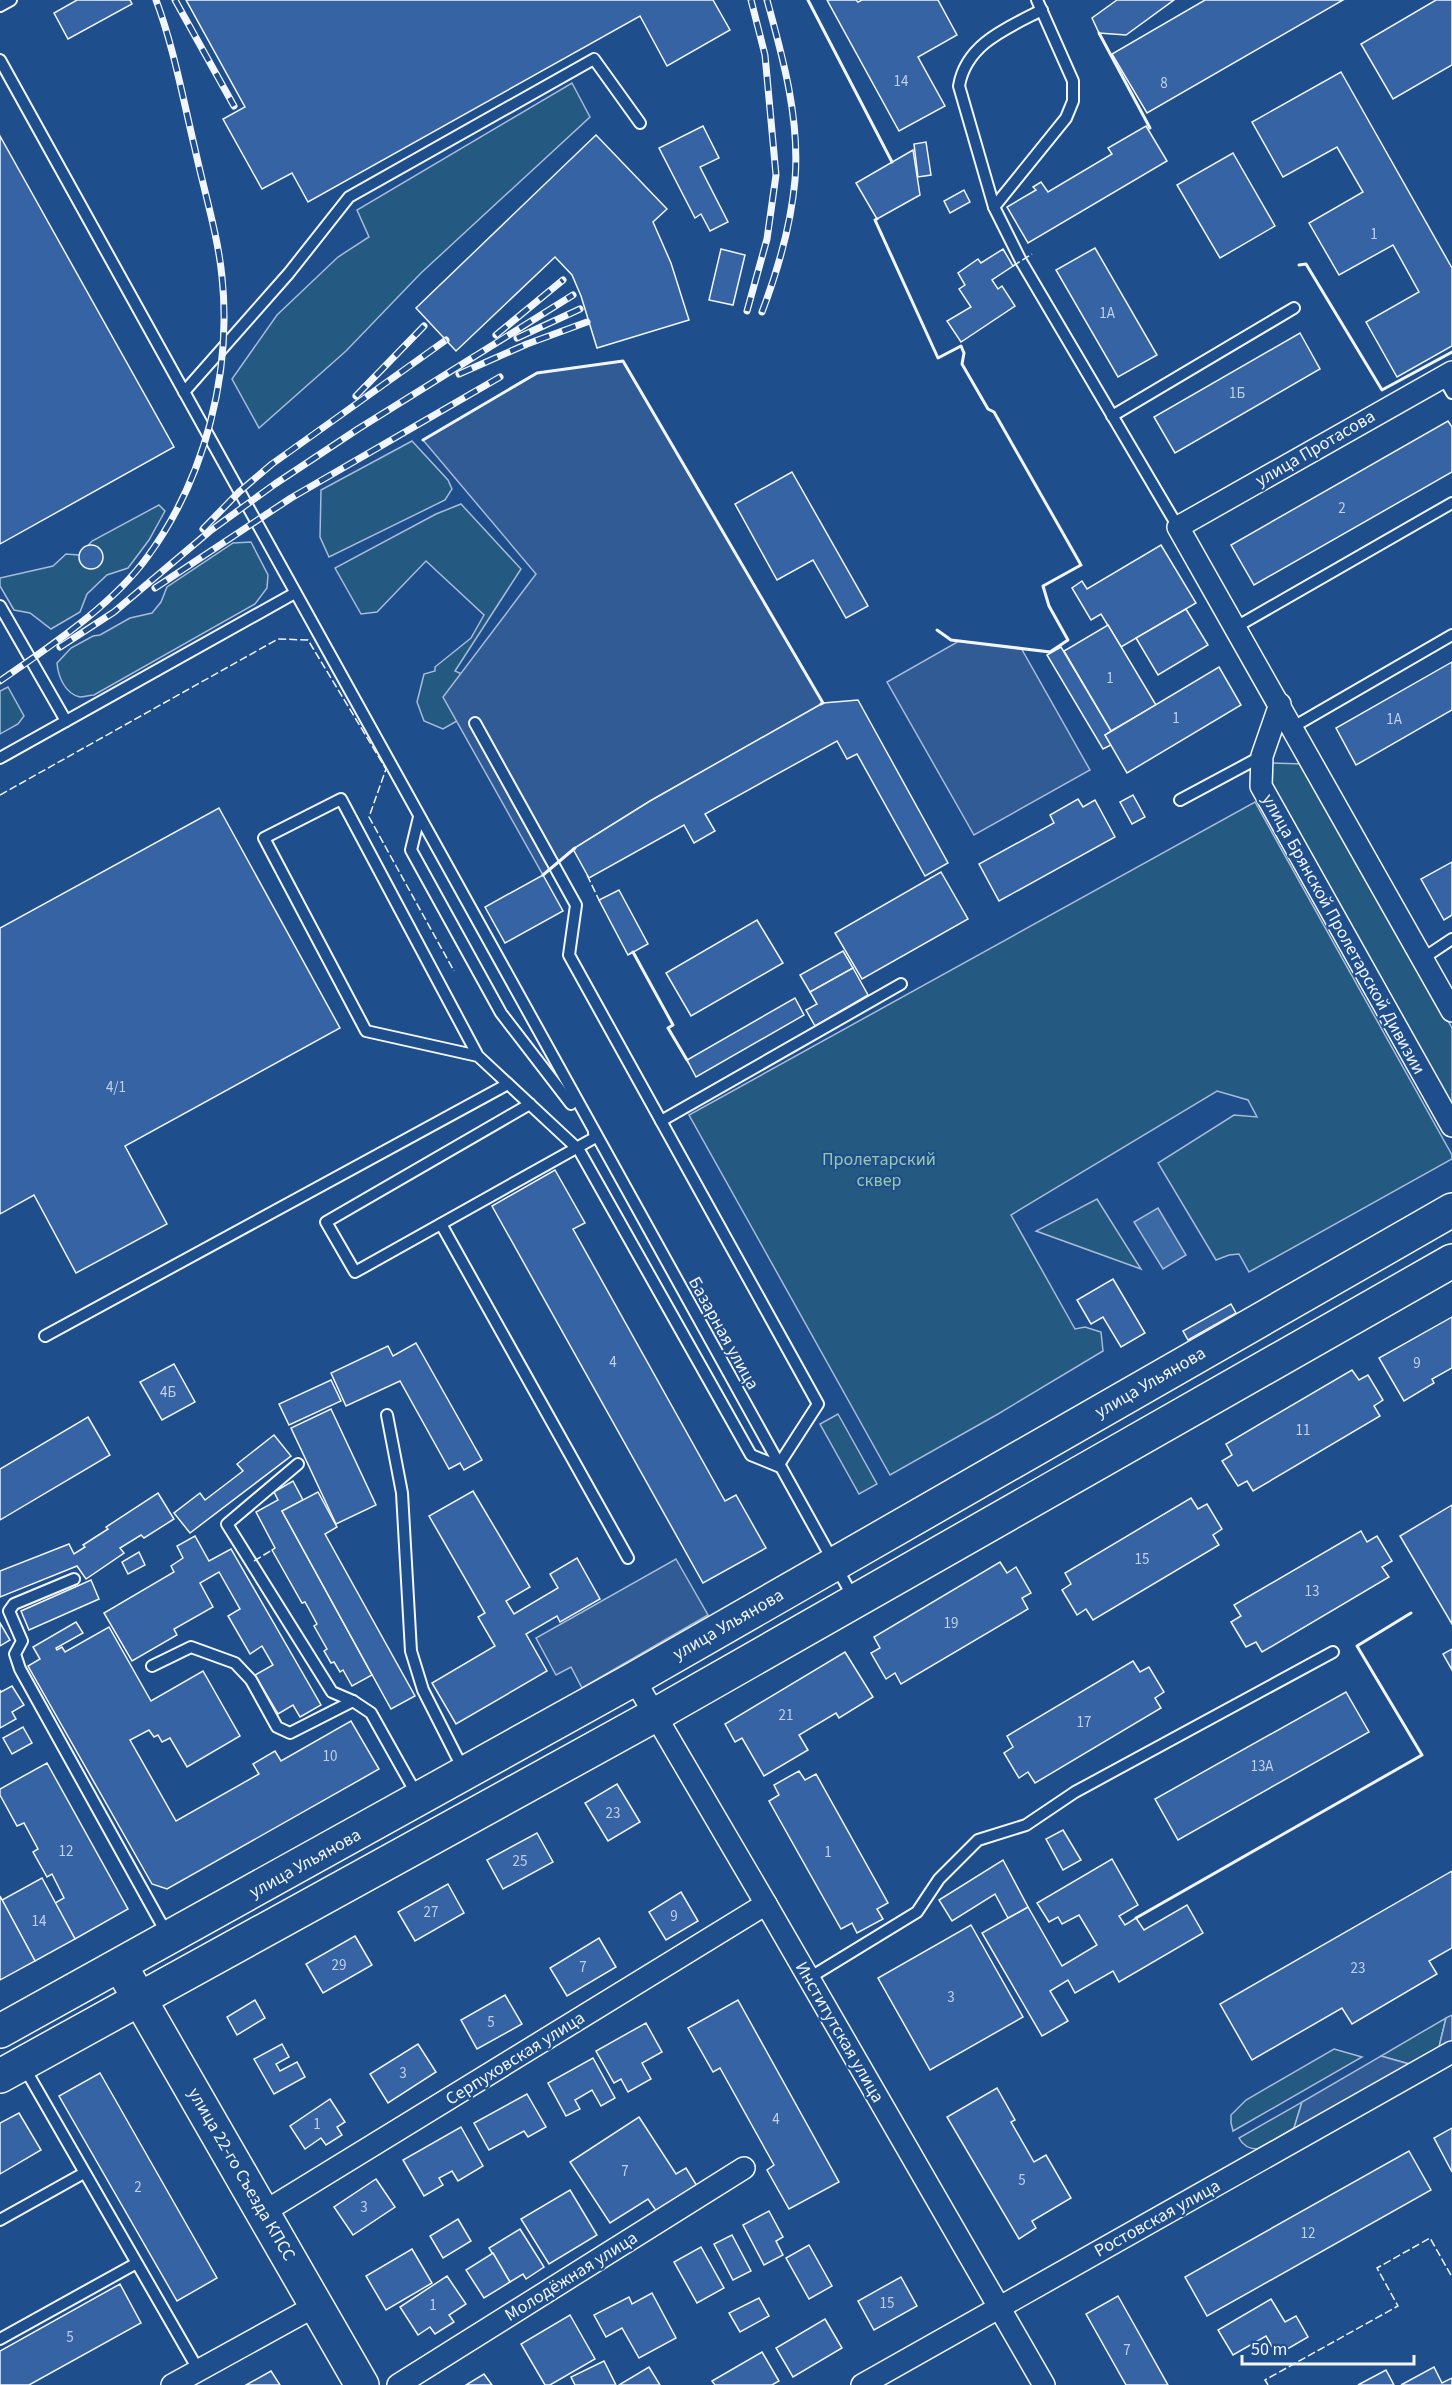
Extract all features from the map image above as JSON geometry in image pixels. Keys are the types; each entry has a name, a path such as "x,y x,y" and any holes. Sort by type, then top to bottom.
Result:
{"main road":[{"name":"улица Ульянова","path":"0,2031 634,1679 1452,1210"},
{"path":"11,2070 655,1715 1452,1261"},
{"name":"улица 22-го Съезда КПСС","path":"119,1965 264,2212 362,2385"}],"street":[{"name":"улица Протасова","path":"1178,527 1449,380"},
{"path":"1178,527 1452,1011"},
{"name":"улица Брянской Пролетарской Дивизии","path":"1280,704 1262,756 1261,786 1452,1126"},
{"name":"Институтская улица","path":"634,1679 1044,2385"},
{"name":"Серпуховская улица","path":"264,2212 766,1904"},
{"name":"Ростовская улица","path":"862,2385 1452,2052"},
{"name":"Молодёжная улица","path":"398,2385 744,2168"},
{"path":"172,2385 317,2305"}],"lane":[{"path":"0,6 10,0"},
{"path":"994,207 1066,118 1073,102 1073,81 1039,5 980,45 961,71 959,86 994,207 1021,261 1178,527"},
{"path":"184,392 289,273 349,197 594,59 640,123"},
{"name":"Базарная улица","path":"0,60 778,1466 855,1601"},
{"path":"1113,416 1294,308"},
{"path":"1236,627 1452,503"},
{"path":"0,758 295,593"},
{"path":"0,606 66,721"},
{"path":"1293,727 1452,635"},
{"path":"475,723 576,905 569,955 818,1404 778,1466 751,1455 576,1148 478,1056 341,799 264,838 366,1031 478,1056"},
{"path":"1180,800 1262,756"},
{"path":"419,817 411,849 472,962 501,1013 596,1137 355,1272 326,1222 530,1104"},
{"path":"1422,959 1452,939"},
{"path":"661,1121 901,984"},
{"path":"45,1336 508,1084"},
{"path":"441,1224 628,1558"},
{"path":"387,1415 402,1493 411,1651 423,1690 465,1773"},
{"path":"298,1464 227,1524 332,1692 353,1701 371,1713 419,1799"},
{"path":"74,1578 14,1604 9,1611 22,1641 15,1654 20,1669 169,1937"},
{"path":"152,1666 191,1647 235,1662 251,1680 277,1727 291,1733 353,1701"},
{"path":"809,1978 917,1912 939,1879 978,1840 1026,1825 1076,1792 1333,1652"},
{"path":"11,2070 84,2173 199,2371"},
{"path":"0,2220 84,2173"},
{"path":"0,2339 135,2264"}],"green space":[{"path":"572,83 590,117 421,273 346,351 259,428 232,379 277,315 338,257 369,237 357,210"},
{"path":"412,441 448,480 452,489 445,500 329,557 320,537 321,490"},
{"path":"461,504 521,569 455,671 462,674 469,714 443,729 424,721 417,702 424,674 435,671 435,667 471,638 484,615 426,561 377,612 361,614 335,568 436,514"},
{"path":"159,505 165,511 149,540 128,568 107,575 87,594 80,612 51,629 30,613 14,610 0,586 0,578 53,566 66,554 79,555 92,541"},
{"path":"251,542 268,575 267,588 255,604 94,695 80,697 66,688 57,663 71,648 130,618 152,613 161,602 167,587 233,543"},
{"path":"8,687 24,716 18,724 0,734 0,691"},
{"path":"1269,763 1306,764 1452,1028 1452,1113 1268,783"},
{"name":"Пролетарский сквер","path":"1255,802 1452,1155 1452,1159 1249,1272 1239,1254 1216,1260 1158,1163 1234,1115 1257,1117 1248,1100 1217,1091 1011,1215 1075,1329 1085,1327 1101,1332 1103,1351 890,1475 689,1115"},
{"path":"1097,1199 1141,1269 1036,1231"},
{"path":"838,1414 877,1484 859,1494 820,1424"},
{"path":"1446,2018 1439,2047 1409,2064 1381,2056"},
{"path":"1334,2049 1362,2057 1233,2131 1231,2115 1246,2100"},
{"path":"1302,2102 1294,2128 1258,2149 1247,2147 1239,2138"}],"shaded area":[{"path":"623,361 823,703 650,801 573,849 543,875 443,697 536,574 423,440 537,373"},
{"path":"959,641 1021,648 1090,770 974,835 887,682"},
{"path":"1158,1208 1186,1255 1163,1269 1134,1222"},
{"path":"676,1559 708,1615 582,1688 571,1667 556,1675 536,1638"},
{"path":"1452,2015 1452,2052 1445,2056 1439,2047 1446,2018"},
{"path":"1381,2056 1409,2064 1414,2074 1300,2138 1294,2128 1302,2102"}],"building":[{"path":"77,0 130,0 132,4 68,39 54,13"},
{"path":"186,0 713,0 730,30 667,66 640,16 308,202 292,173 262,189 223,119 245,107"},
{"path":"827,0 856,0 858,2 862,0 938,0 957,35 918,57 945,106 899,131"},
{"path":"1117,0 1174,0 1126,35 1099,33 1092,18"},
{"path":"1205,0 1343,0 1147,113 1112,54"},
{"path":"1436,0 1452,0 1452,65 1393,99 1361,44"},
{"path":"1341,72 1452,268 1452,346 1397,377 1366,322 1419,292 1393,245 1339,275 1309,223 1363,192 1337,147 1283,177 1252,122"},
{"path":"703,126 719,158 700,167 728,222 710,231 701,214 695,218 659,148"},
{"path":"1146,126 1167,161 1028,243 1007,207 1036,190 1033,187 1041,182 1048,192 1112,154 1108,148"},
{"path":"596,135 667,209 653,222 671,263 689,320 597,348 572,275 555,257 456,351 416,308"},
{"path":"0,136 174,447 0,544"},
{"path":"926,142 931,175 918,177 914,144"},
{"path":"913,150 920,195 877,219 856,183"},
{"path":"1233,153 1275,226 1220,258 1177,185"},
{"path":"964,190 970,202 950,213 944,201"},
{"path":"1095,248 1157,355 1118,377 1056,270"},
{"path":"721,249 745,255 733,305 709,300"},
{"path":"1003,249 1013,266 992,280 998,289 1002,286 1015,306 961,342 947,321 971,307 959,289 965,285 958,273 978,259 981,263"},
{"path":"1300,333 1320,369 1175,453 1154,417"},
{"path":"1448,421 1452,427 1452,472 1254,585 1231,545"},
{"path":"792,472 868,606 846,618 813,560 777,580 735,504"},
{"path":"91,545 100,548 103,557 100,566 91,569 82,566 79,557 82,548"},
{"path":"1161,545 1196,603 1121,647 1101,614 1091,620 1072,588 1082,581 1087,589"},
{"path":"1186,609 1208,645 1158,675 1136,638"},
{"path":"1108,625 1156,705 1111,731 1064,651"},
{"path":"1061,647 1111,731 1105,735 1111,745 1103,749 1047,655"},
{"path":"1452,662 1452,710 1356,765 1336,728"},
{"path":"1219,667 1241,705 1127,773 1105,735"},
{"path":"858,700 948,863 925,876 857,754 847,759 837,741 705,814 715,831 694,843 684,825 589,878 573,849 650,801 823,703"},
{"path":"1133,795 1145,817 1132,824 1120,802"},
{"path":"1078,799 1083,807 1095,800 1115,837 999,901 979,864 1054,823 1050,815"},
{"path":"219,808 340,1028 125,1146 167,1224 76,1273 34,1195 0,1214 0,928"},
{"path":"1452,862 1452,915 1444,920 1421,879"},
{"path":"941,872 968,919 862,979 835,933"},
{"path":"543,875 563,911 505,943 485,907"},
{"path":"619,890 648,944 628,955 599,900"},
{"path":"757,920 783,963 691,1016 666,973"},
{"path":"843,951 853,968 810,992 800,975"},
{"path":"853,968 868,995 815,1026 806,1010 817,1004 810,992"},
{"path":"795,998 804,1015 696,1077 687,1060"},
{"path":"555,1170 585,1223 573,1229 725,1501 736,1495 766,1548 703,1583 492,1206"},
{"path":"1113,1279 1145,1333 1121,1347 1103,1317 1091,1324 1077,1300"},
{"path":"1231,1304 1236,1313 1188,1340 1183,1331"},
{"path":"1452,1317 1452,1368 1432,1379 1434,1383 1404,1401 1379,1358"},
{"path":"416,1343 482,1460 464,1470 460,1463 449,1469 400,1381 346,1406 331,1373 388,1346 393,1356"},
{"path":"174,1364 195,1402 162,1420 140,1382"},
{"path":"1352,1370 1359,1380 1368,1375 1383,1400 1374,1406 1380,1416 1253,1491 1247,1481 1238,1486 1222,1461 1232,1455 1226,1444"},
{"path":"331,1380 341,1401 289,1425 279,1404"},
{"path":"331,1409 376,1505 336,1524 291,1428"},
{"path":"88,1417 110,1455 0,1520 0,1469"},
{"path":"274,1435 291,1456 190,1533 174,1513 200,1493 205,1500 243,1471 237,1464"},
{"path":"293,1481 303,1500 282,1511 372,1675 352,1686 343,1670 340,1672 334,1662 331,1663 324,1651 327,1649 314,1626 317,1624 305,1602 302,1603 272,1550 275,1548 256,1512 278,1500 274,1492"},
{"path":"473,1491 530,1587 506,1601 514,1614 558,1588 550,1574 577,1558 600,1599 560,1622 557,1616 526,1634 547,1671 456,1724 432,1683 495,1646 478,1617 485,1613 429,1516"},
{"path":"318,1492 337,1527 325,1534 415,1696 391,1709 282,1511"},
{"path":"158,1493 174,1519 144,1538 141,1535 120,1548 124,1553 86,1579 77,1566 0,1597 0,1571 69,1544 74,1554 85,1547 83,1545 108,1529 106,1527"},
{"path":"1191,1498 1198,1509 1207,1504 1222,1529 1213,1535 1219,1545 1093,1620 1086,1609 1077,1615 1062,1590 1071,1584 1065,1573"},
{"path":"1452,1505 1452,1624 1400,1536"},
{"path":"1361,1531 1367,1542 1377,1536 1392,1561 1382,1567 1389,1577 1262,1652 1256,1642 1246,1647 1231,1622 1241,1616 1234,1605"},
{"path":"195,1536 209,1561 231,1549 321,1705 300,1717 293,1705 278,1714 255,1675 273,1665 262,1646 250,1654 228,1616 240,1609 219,1572 200,1583 213,1607 174,1629 177,1635 132,1661 104,1613 174,1572 171,1566 183,1558 177,1546"},
{"path":"139,1552 145,1565 128,1574 122,1562"},
{"path":"1000,1562 1007,1573 1016,1567 1031,1593 1022,1598 1028,1609 901,1684 895,1673 886,1679 871,1653 880,1648 874,1637"},
{"path":"91,1580 99,1599 29,1630 21,1611"},
{"path":"76,1622 83,1633 56,1648 57,1650 62,1647 65,1652 109,1627 151,1701 203,1671 240,1736 187,1767 170,1738 162,1742 158,1735 154,1737 149,1730 130,1740 176,1821 259,1774 253,1764 275,1751 281,1761 351,1721 379,1769 167,1889 152,1884 28,1666 40,1659 33,1647"},
{"path":"0,1623 10,1640 0,1646"},
{"path":"1452,1649 1452,1670 1443,1654"},
{"path":"845,1652 873,1697 839,1718 836,1713 799,1735 808,1750 764,1776 742,1738 735,1742 725,1724"},
{"path":"1133,1661 1140,1672 1149,1667 1164,1692 1155,1698 1161,1708 1035,1783 1028,1772 1019,1778 1004,1753 1013,1747 1007,1736"},
{"path":"12,1686 24,1705 12,1712 16,1719 0,1728 0,1690 1,1692"},
{"path":"1346,1692 1369,1732 1178,1840 1155,1799"},
{"path":"23,1727 32,1743 12,1754 3,1738"},
{"path":"47,1763 128,1909 75,1939 55,1903 64,1898 52,1874 47,1877 33,1852 38,1849 24,1823 17,1826 0,1795 0,1789"},
{"path":"799,1771 805,1780 816,1774 888,1903 877,1909 883,1919 857,1933 852,1923 841,1929 769,1801 779,1795 774,1785"},
{"path":"617,1784 640,1822 608,1841 585,1803"},
{"path":"1063,1830 1081,1860 1063,1870 1046,1839"},
{"path":"537,1833 553,1862 503,1889 487,1860"},
{"path":"1112,1859 1138,1905 1119,1916 1125,1925 1136,1918 1144,1930 1187,1905 1203,1933 1119,1982 1113,1971 1075,1993 1068,1980 1050,1991 1068,2021 1042,2036 982,1933 1028,1907 1062,1966 1097,1945 1079,1915 1062,1924 1058,1917 1049,1922 1037,1903"},
{"path":"1003,1860 1028,1907 1008,1918 995,1894 952,1921 939,1900"},
{"path":"1452,1871 1452,1948 1429,1961 1437,1974 1352,2024 1342,2008 1252,2060 1220,2004"},
{"path":"42,1878 75,1939 35,1961 2,1900"},
{"path":"448,1884 464,1913 415,1941 398,1912"},
{"path":"681,1892 698,1921 666,1940 649,1912"},
{"path":"0,1896 35,1961 0,1980"},
{"path":"971,1925 1023,2017 930,2070 878,1978"},
{"path":"355,1936 372,1965 323,1993 306,1964"},
{"path":"599,1938 616,1967 567,1996 550,1968"},
{"path":"505,1995 522,2024 477,2049 461,2020"},
{"path":"255,2000 265,2018 237,2035 227,2017"},
{"path":"738,2000 839,2182 789,2209 767,2170 774,2165 720,2068 713,2072 688,2028"},
{"path":"646,2023 662,2052 642,2063 651,2079 628,2092 621,2079 614,2083 596,2051"},
{"path":"282,2044 289,2057 276,2064 280,2071 297,2062 305,2077 274,2094 254,2059"},
{"path":"418,2044 436,2072 388,2103 370,2074"},
{"path":"593,2058 615,2098 601,2106 592,2090 575,2100 580,2109 566,2116 548,2083"},
{"path":"100,2073 217,2278 177,2301 59,2096"},
{"path":"997,2088 1015,2120 1011,2122 1034,2162 1046,2155 1071,2198 1032,2221 1036,2228 1019,2239 947,2117"},
{"path":"527,2094 546,2127 528,2137 524,2131 489,2150 474,2123"},
{"path":"330,2099 345,2122 337,2127 342,2135 326,2145 321,2138 305,2149 290,2126"},
{"path":"19,2113 41,2150 0,2174 0,2123"},
{"path":"639,2117 676,2174 686,2168 697,2186 657,2212 648,2199 610,2223 570,2162"},
{"path":"461,2127 483,2166 458,2181 452,2171 439,2178 443,2185 424,2196 403,2160"},
{"path":"1452,2128 1452,2172 1434,2138"},
{"path":"1409,2151 1431,2190 1207,2316 1185,2277"},
{"path":"376,2179 395,2207 353,2235 334,2207"},
{"path":"570,2190 597,2235 549,2264 521,2219"},
{"path":"769,2211 783,2237 776,2241 783,2255 764,2265 743,2225"},
{"path":"458,2219 471,2241 443,2258 430,2236"},
{"path":"520,2229 544,2267 526,2279 523,2274 510,2282 489,2248"},
{"path":"732,2235 751,2271 733,2280 714,2244"},
{"path":"809,2245 832,2286 809,2299 786,2258"},
{"path":"701,2247 724,2288 697,2303 674,2262"},
{"path":"412,2249 432,2283 386,2310 366,2276"},
{"path":"493,2253 510,2282 484,2298 466,2270"},
{"path":"447,2276 466,2304 449,2315 454,2322 435,2334 430,2327 418,2335 400,2307"},
{"path":"901,2277 917,2306 874,2330 858,2301"},
{"path":"120,2284 141,2323 29,2385 0,2385 0,2351"},
{"path":"652,2293 676,2338 639,2358 622,2328 606,2337 594,2315 629,2297 632,2304"},
{"path":"1118,2296 1168,2385 1126,2385 1086,2314"},
{"path":"759,2298 769,2316 740,2332 729,2313"},
{"path":"1271,2299 1285,2322 1296,2316 1308,2337 1277,2355 1266,2336 1233,2355 1218,2330"},
{"path":"570,2315 595,2359 550,2385 545,2385 521,2344"},
{"path":"825,2319 842,2348 793,2377 776,2348"},
{"path":"762,2352 779,2381 772,2385 715,2385 712,2381"},
{"path":"604,2361 616,2385 575,2385 571,2377"},
{"path":"649,2367 660,2385 619,2385"},
{"path":"1434,2367 1442,2383 1452,2378 1452,2385 1401,2385"},
{"path":"1386,2370 1394,2385 1358,2385"},
{"path":"271,2371 280,2385 246,2385"},
{"path":"484,2374 492,2385 466,2385"}],"railway":[{"path":"0,681 99,608 117,592 148,556 168,526 185,493 210,423 223,350 224,313 220,261 178,74 156,0"},
{"path":"175,0 234,106"},
{"path":"747,311 767,239 776,175 765,55 751,0"},
{"path":"762,312 787,230 793,197 796,157 789,89 767,0"},
{"path":"496,335 563,280"},
{"path":"60,647 114,612 210,531 275,484 358,429 573,295"},
{"path":"517,338 580,309"},
{"path":"459,374 527,344 587,322"},
{"path":"356,396 424,326"},
{"path":"203,529 239,492 272,464 446,340"},
{"path":"155,588 291,498 500,377"}],"fence":[{"path":"1013,266 1032,254"},
{"path":"0,795 278,639 308,640 386,769 369,817 454,971"},
{"path":"587,875 600,902"},
{"path":"629,954 633,952 673,1025 668,1028 689,1064"},
{"path":"254,1561 272,1550"},
{"path":"1268,2385 1265,2380 1398,2306 1377,2268 1430,2238 1452,2277"}],"wall":[{"path":"808,0 892,162"},
{"path":"1099,33 1150,128"},
{"path":"877,219 875,220 938,358 961,346 964,353 962,364 988,409 994,412 1081,565 1043,586 1049,606 1068,640 1050,652 951,640 937,630"},
{"path":"1299,265 1306,264 1382,390 1452,352"},
{"path":"423,440 537,373 623,361 823,703 821,704"},
{"path":"543,875 575,848"},
{"path":"633,952 673,1025 668,1028 687,1060"},
{"path":"1136,1918 1422,1755 1357,1646 1411,1613"}]}
